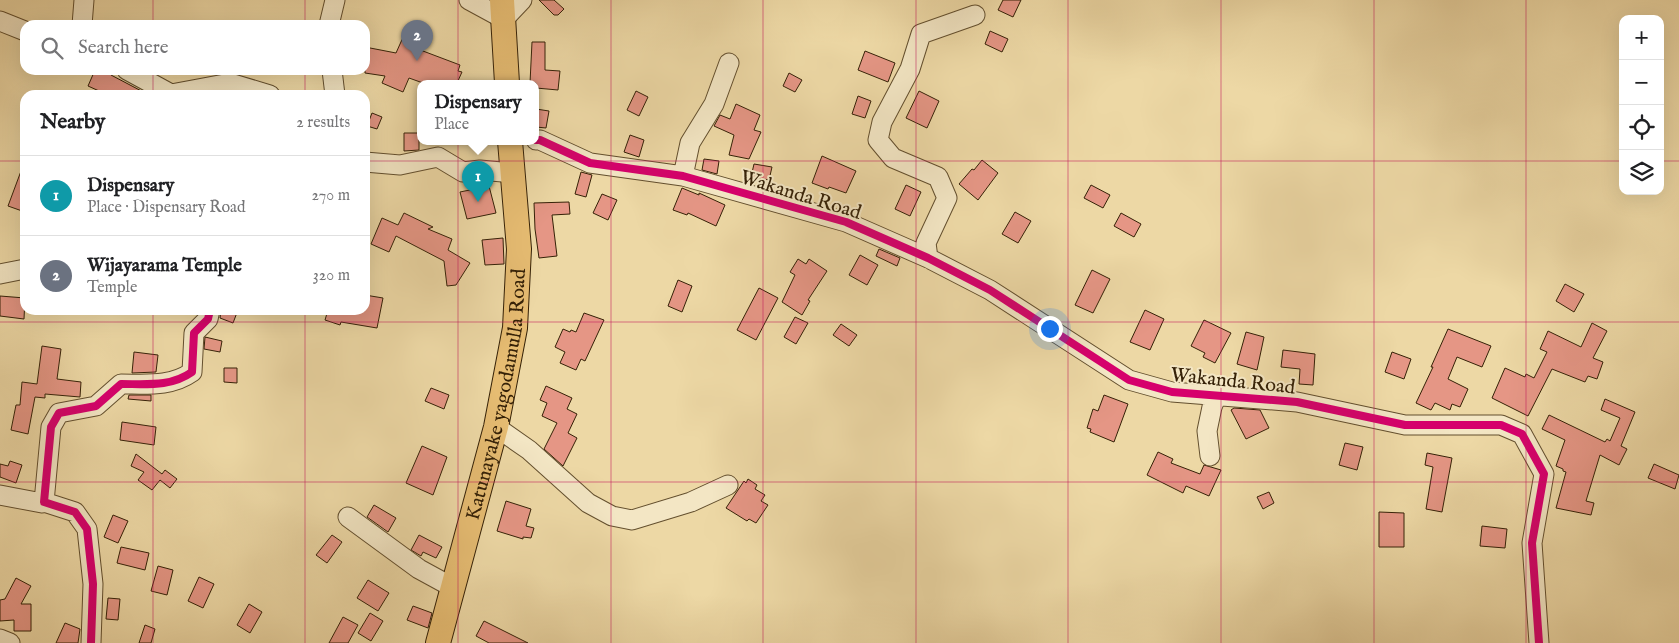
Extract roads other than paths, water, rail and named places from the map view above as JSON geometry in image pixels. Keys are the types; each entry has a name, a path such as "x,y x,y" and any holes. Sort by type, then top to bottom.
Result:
{"main road":[{"path":"503,9 507,80"},
{"name":"Katunayake yagodamulla Road","path":"438,643 496,427 515,328 518,249 512,173 516,145"}],"street":[{"path":"82,20 84,0"},
{"path":"330,20 335,0"},
{"path":"469,0 503,9 522,0"},
{"path":"928,258 926,243 947,198 938,177 893,158 878,140 882,122 910,69 921,34 975,15"},
{"path":"0,21 20,29"},
{"path":"683,176 690,143 714,104 729,63"},
{"path":"135,75 164,90"},
{"path":"333,75 334,90"},
{"path":"192,90 230,83 253,90"},
{"name":"Wakanda Road","path":"539,140 590,163 683,176 846,222 928,258 990,290 1129,380 1172,392 1297,402 1405,425 1501,425 1522,434 1544,474 1532,543 1539,643"},
{"path":"370,162 400,165 438,157 463,172 480,170 512,173"},
{"path":"0,274 20,270"},
{"path":"44,502 51,426 59,413 96,406 122,384 162,384 181,380 192,372 194,333 208,319 209,315"},
{"path":"1210,456 1207,431 1217,395"},
{"path":"496,427 529,450 588,503 612,516 632,520 691,502 728,485"},
{"path":"0,494 44,502 75,512 87,529 93,584 91,643"},
{"path":"348,517 419,569 452,587"},
{"path":"0,639 10,643"}],"place":[{"name":"Wijayarama Temple","path":"417,61"},
{"name":"Dispensary","path":"478,202"}]}
